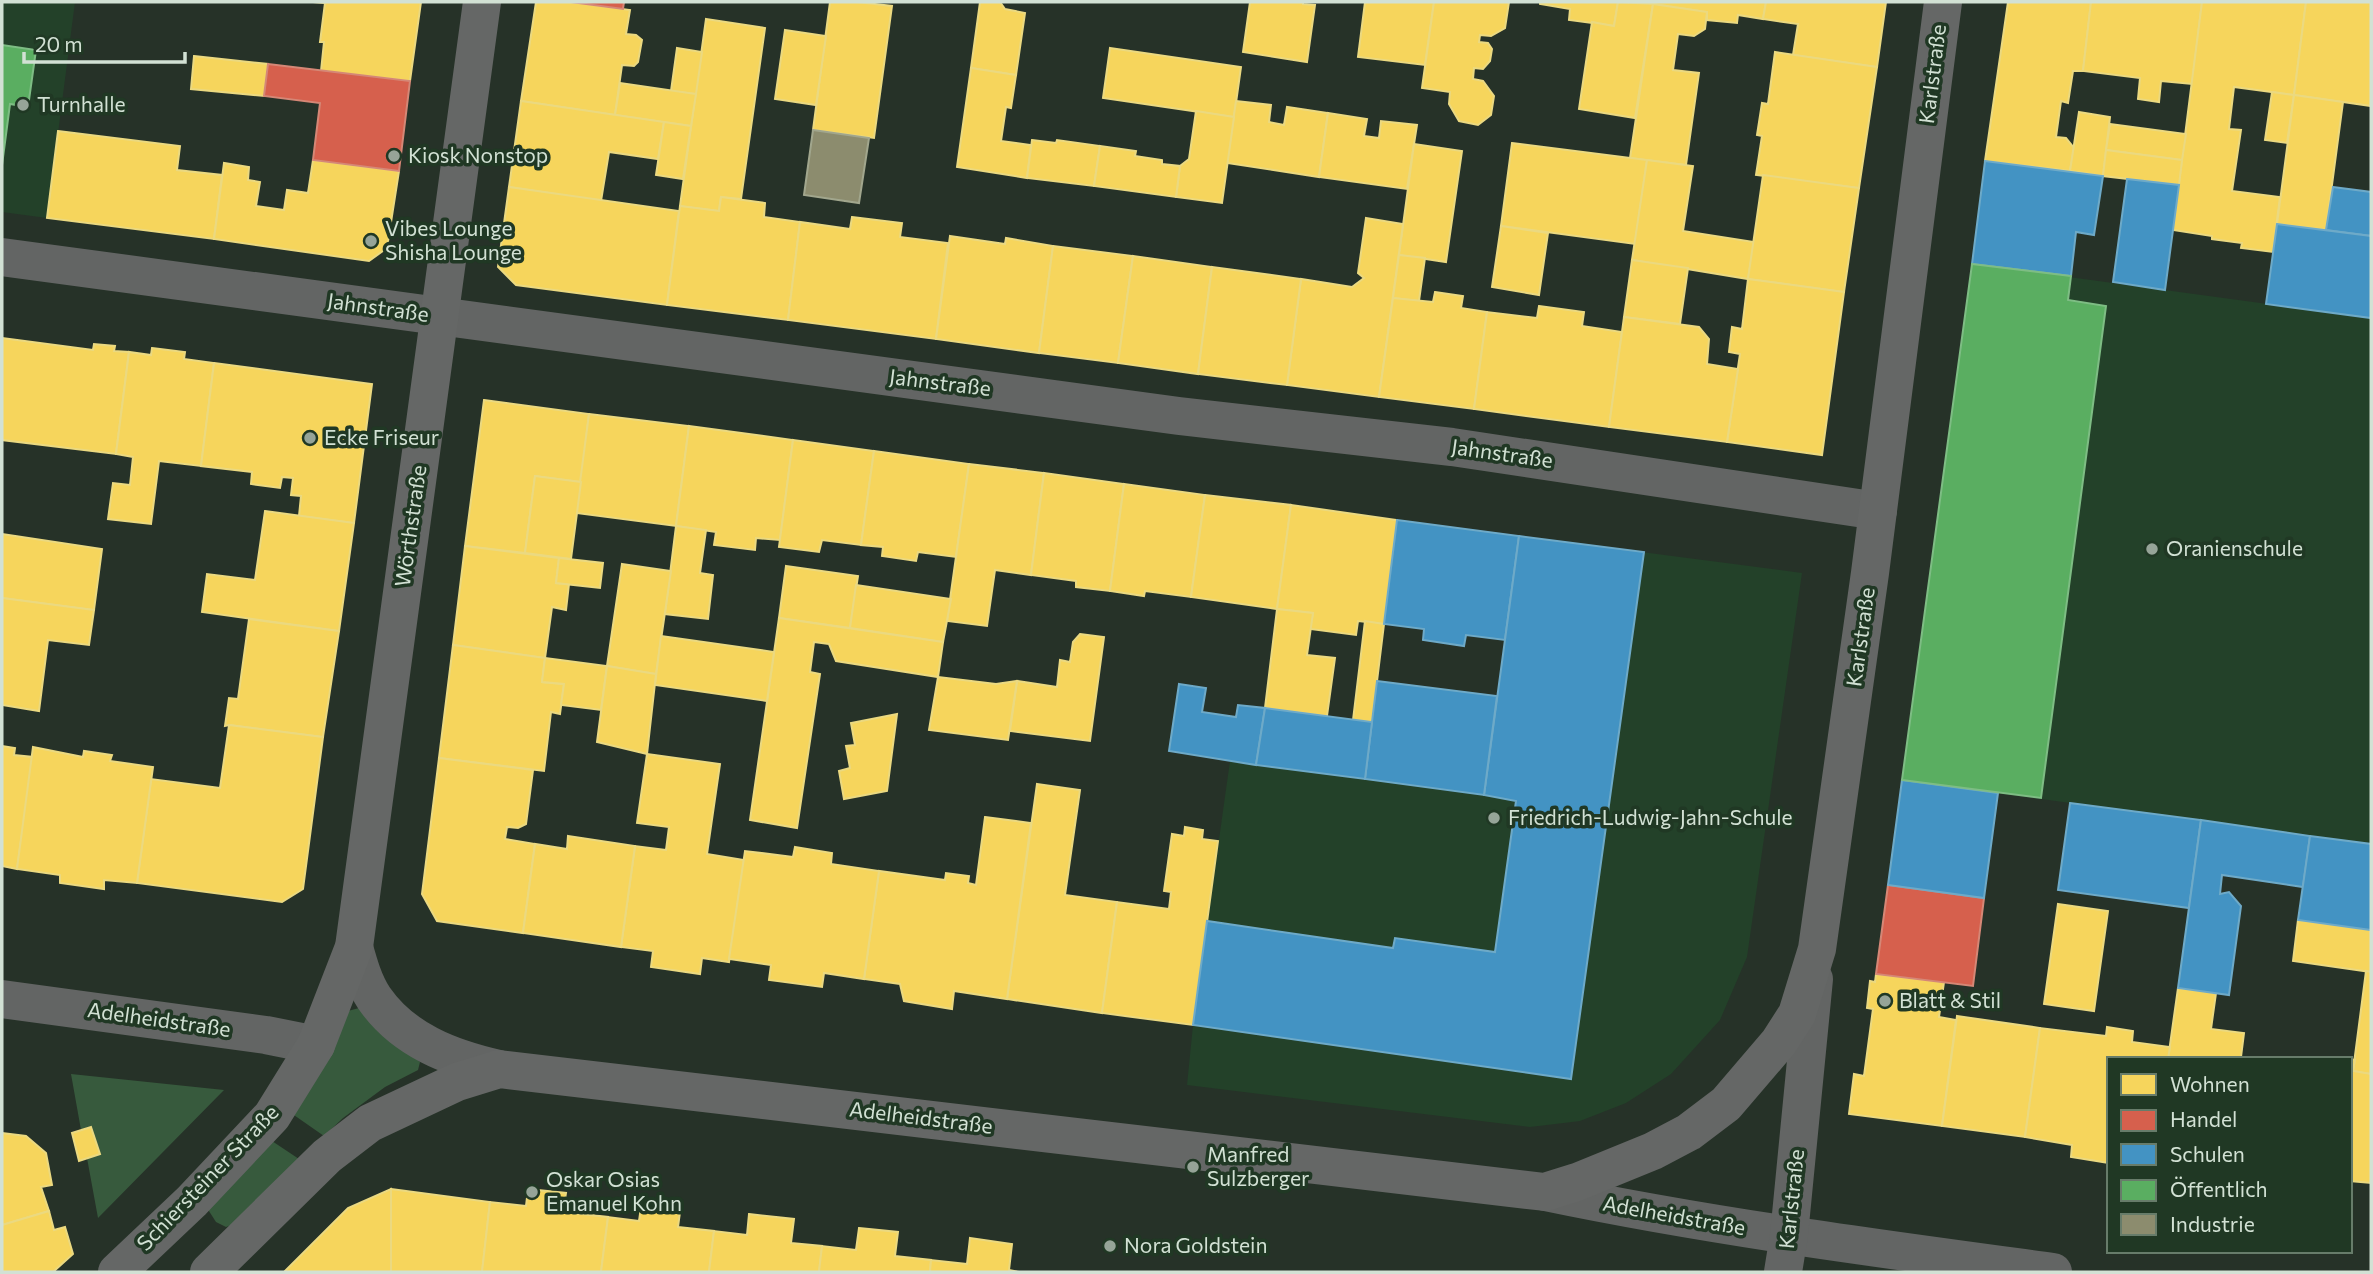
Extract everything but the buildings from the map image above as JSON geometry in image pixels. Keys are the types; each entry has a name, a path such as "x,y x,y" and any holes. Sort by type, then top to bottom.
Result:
{"street":[{"name":"Wörthstraße","path":"316,1045 354,947 482,2"},
{"name":"Karlstraße","path":"1783,1272 1817,949 1878,511 1943,2"},
{"name":"Jahnstraße","path":"2,257 1179,416 1452,447 1878,511"},
{"name":"Adelheidstraße","path":"354,947 364,980 374,998 394,1022 450,1056 499,1069 1545,1192 1625,1209 1789,1235 2053,1272"},
{"name":"Adelheidstraße","path":"1545,1192 1653,1151 1689,1132 1726,1104 1779,1042 1797,1014 1817,949"},
{"name":"Adelheidstraße","path":"2,999 266,1034 316,1045"},
{"name":"Schiersteiner Straße","path":"117,1272 192,1201 272,1116 316,1045"},
{"path":"209,1272 327,1156 369,1123 457,1082 499,1069"}],"shaded area":[{"path":"2,2 75,2 47,218 2,212"},
{"name":"Oranienschule","path":"1972,264 2371,318 2371,844 1902,780"},
{"name":"Friedrich-Ludwig-Jahn-Schule","path":"1519,536 1802,573 1747,957 1720,1020 1671,1074 1626,1103 1580,1121 1530,1127 1187,1085 1230,761 1484,794"},
{"path":"359,1008 420,1062 418,1070 385,1087 343,1118 324,1136 291,1113 348,1011"},
{"path":"71,1074 224,1090 98,1218 87,1158 100,1153 91,1127 81,1130"},
{"path":"269,1139 299,1159 234,1224 226,1227 216,1222 207,1208"}],"place":[{"name":"Turnhalle","path":"23,105"},
{"name":"Kiosk Nonstop","path":"394,156"},
{"name":"Vibes Lounge Shisha Lounge","path":"371,241"},
{"name":"Ecke Friseur","path":"310,438"},
{"name":"Oranienschule","path":"2152,549"},
{"name":"Friedrich-Ludwig-Jahn-Schule","path":"1494,818"},
{"name":"Blatt & Stil","path":"1885,1001"},
{"name":"Manfred Sulzberger","path":"1193,1167"},
{"name":"Oskar Osias Emanuel Kohn","path":"532,1192"},
{"name":"Nora Goldstein","path":"1110,1246"}]}
